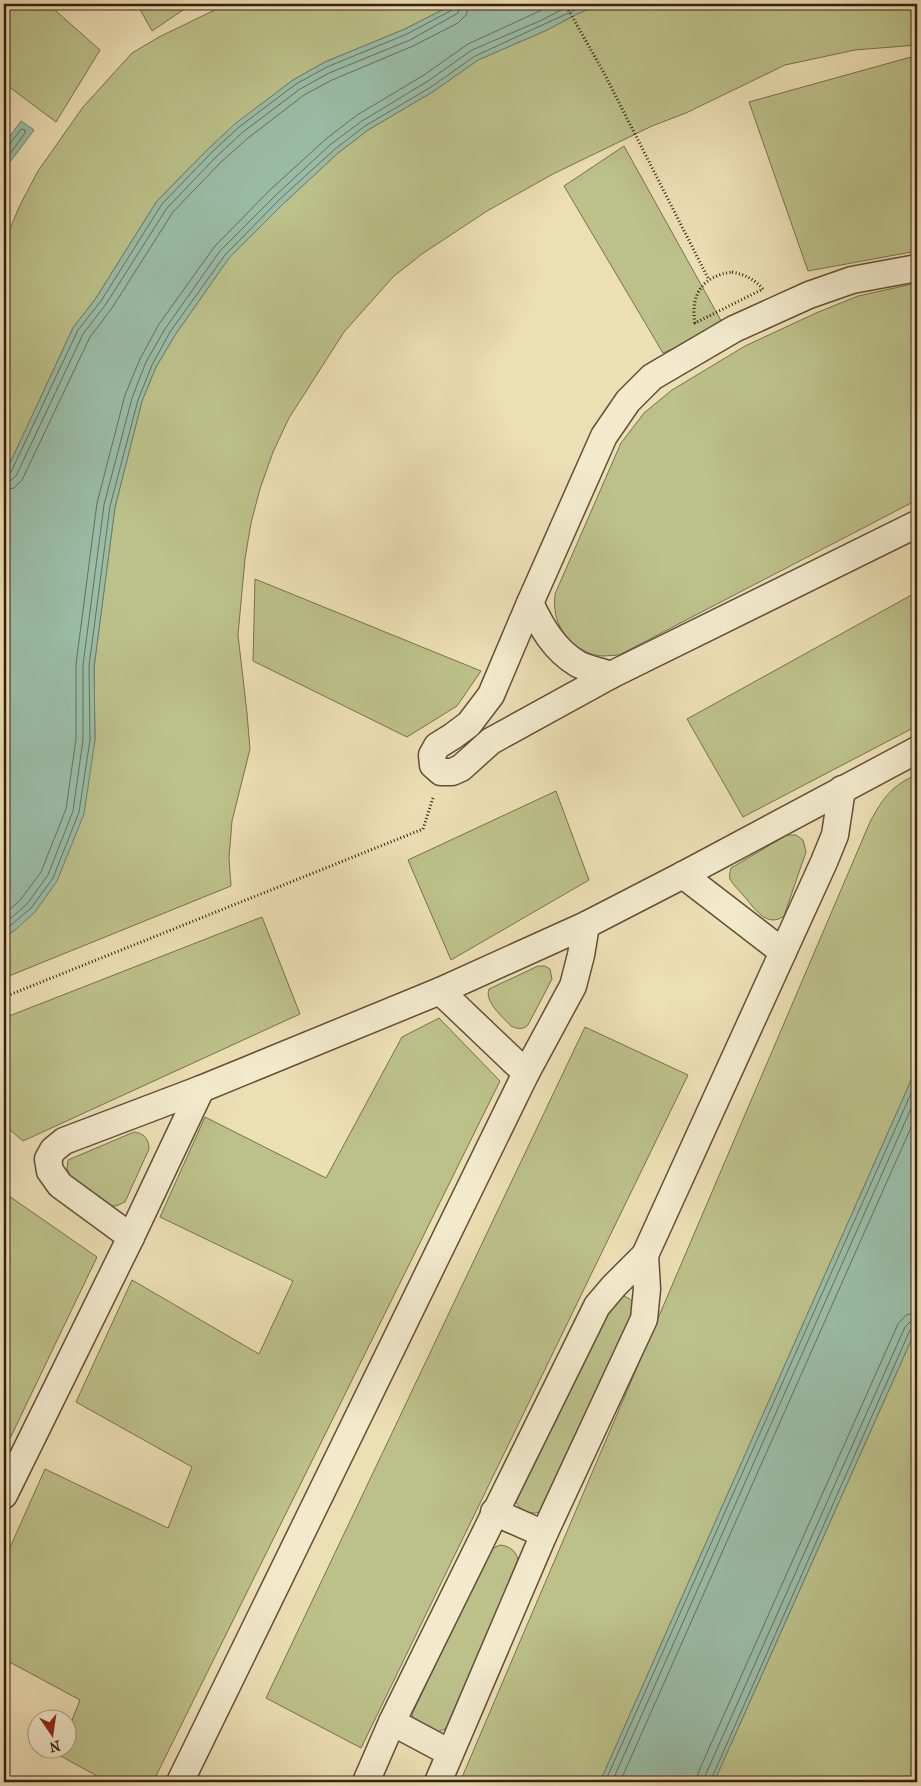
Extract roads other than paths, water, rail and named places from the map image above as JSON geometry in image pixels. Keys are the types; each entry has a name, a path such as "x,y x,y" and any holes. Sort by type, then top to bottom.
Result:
{"street":[{"path":"917,268 852,280 808,295 734,330 652,377 628,401 604,436 491,695 469,724 437,746 432,755 433,766 441,772 452,772 461,768 491,742 611,675 917,524"},
{"path":"530,603 541,627 560,651 578,664 611,675"},
{"path":"131,1237 60,1185 50,1171 48,1160 53,1150 64,1141 201,1089 440,991 586,925 917,750"},
{"path":"366,1782 392,1722 597,1306 645,1255 824,862 835,835 842,789"},
{"path":"683,875 783,952"},
{"path":"180,1782 526,1073 573,986 586,925"},
{"path":"440,991 526,1073"},
{"path":"4,1495 131,1237 201,1089"},
{"path":"438,1782 544,1534 644,1320 647,1290 645,1255"},
{"path":"494,1512 544,1534"},
{"path":"392,1722 450,1753"}],"water":[{"path":"454,4 602,4 478,60 434,91 368,130 338,153 229,258 175,335 156,367 142,401 115,507 94,667 95,740 84,814 57,881 35,912 14,931 4,937 4,476 73,328 96,298 157,201 236,123 293,80 325,62 405,29"},
{"path":"21,121 34,130 7,166 4,163 4,144"},
{"path":"917,1067 917,1327 714,1782 600,1782"}]}
